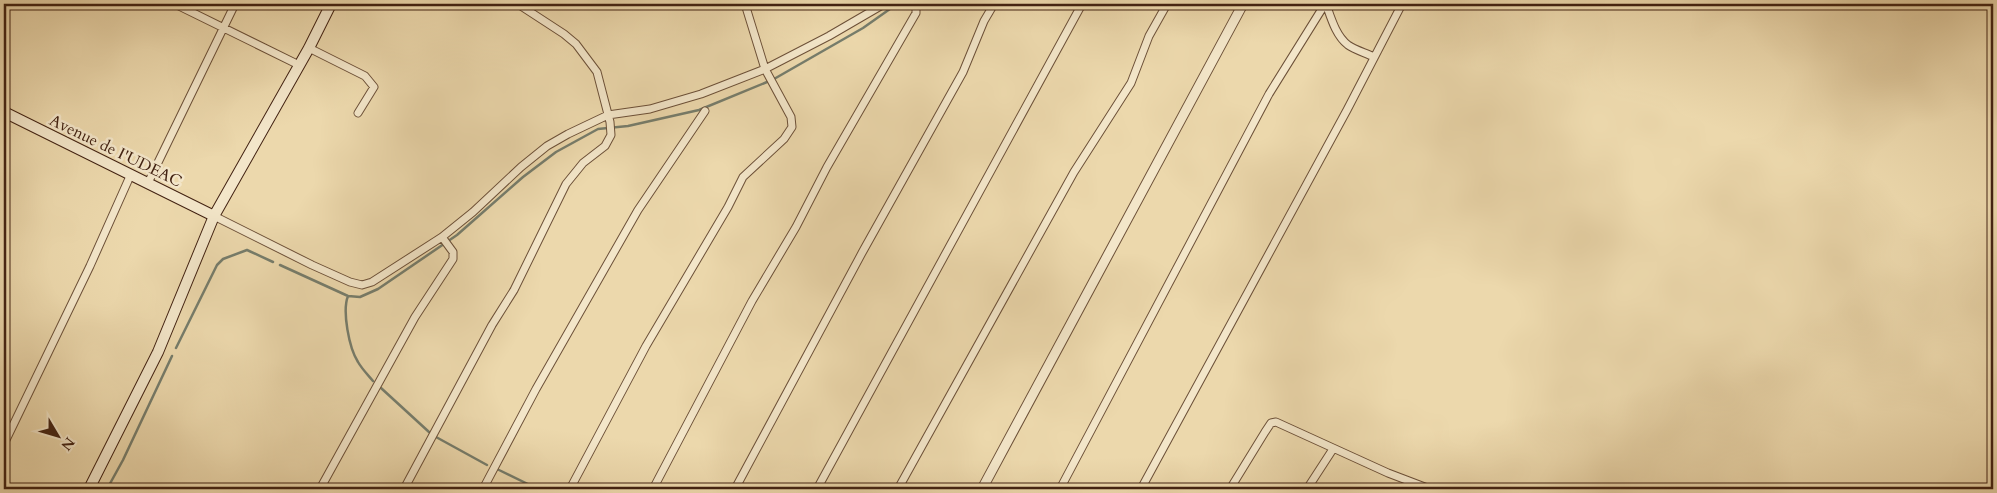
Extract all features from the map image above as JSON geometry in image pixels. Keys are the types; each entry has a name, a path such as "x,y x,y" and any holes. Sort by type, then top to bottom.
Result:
{"main road":[{"path":"89,489 158,352 214,216 309,48 331,4"},
{"name":"Avenue de I'UDEAC","path":"4,112 214,216"}],"street":[{"path":"175,4 299,65"},
{"path":"148,183 235,4"},
{"path":"404,489 492,325 514,290 566,184 583,163 610,140 609,118 598,72 586,56 564,34 518,4"},
{"path":"570,489 662,317 728,207 743,177 784,139 792,127 791,117 765,69 745,4"},
{"path":"214,216 350,282 362,285 372,282 443,238 547,146 590,122 650,109 701,94 765,69 829,36 884,4"},
{"path":"653,489 752,300 796,227 827,167 916,14 916,6 914,4"},
{"path":"735,489 863,251 963,72 984,21 994,4"},
{"path":"817,489 1082,4"},
{"path":"898,489 1069,180 1131,83 1149,36 1167,4"},
{"path":"982,489 1243,4"},
{"path":"1325,4 1334,26 1349,46 1374,57"},
{"path":"1060,489 1268,94 1325,4"},
{"path":"1141,489 1347,110 1402,4"},
{"path":"309,48 365,76 371,82 374,87 372,92 358,113"},
{"path":"483,489 638,210 705,111"},
{"path":"4,444 90,266 131,174"},
{"path":"320,489 415,317 453,258 450,246 443,238"},
{"path":"1230,489 1271,423 1276,422 1333,449 1430,489"},
{"path":"1307,489 1333,449"}],"waterway":[{"path":"774,79 863,28 897,4"},
{"path":"280,265 348,296 360,297 378,289 457,235 523,177 556,152 598,129 628,126 699,110 767,82"},
{"path":"176,348 217,265 223,259 247,250 273,262"},
{"path":"348,296 346,320 352,348 360,365 373,381"},
{"path":"107,489 123,460 172,356"},
{"path":"381,388 429,432"},
{"path":"436,437 487,465"},
{"path":"499,470 538,489"}]}
